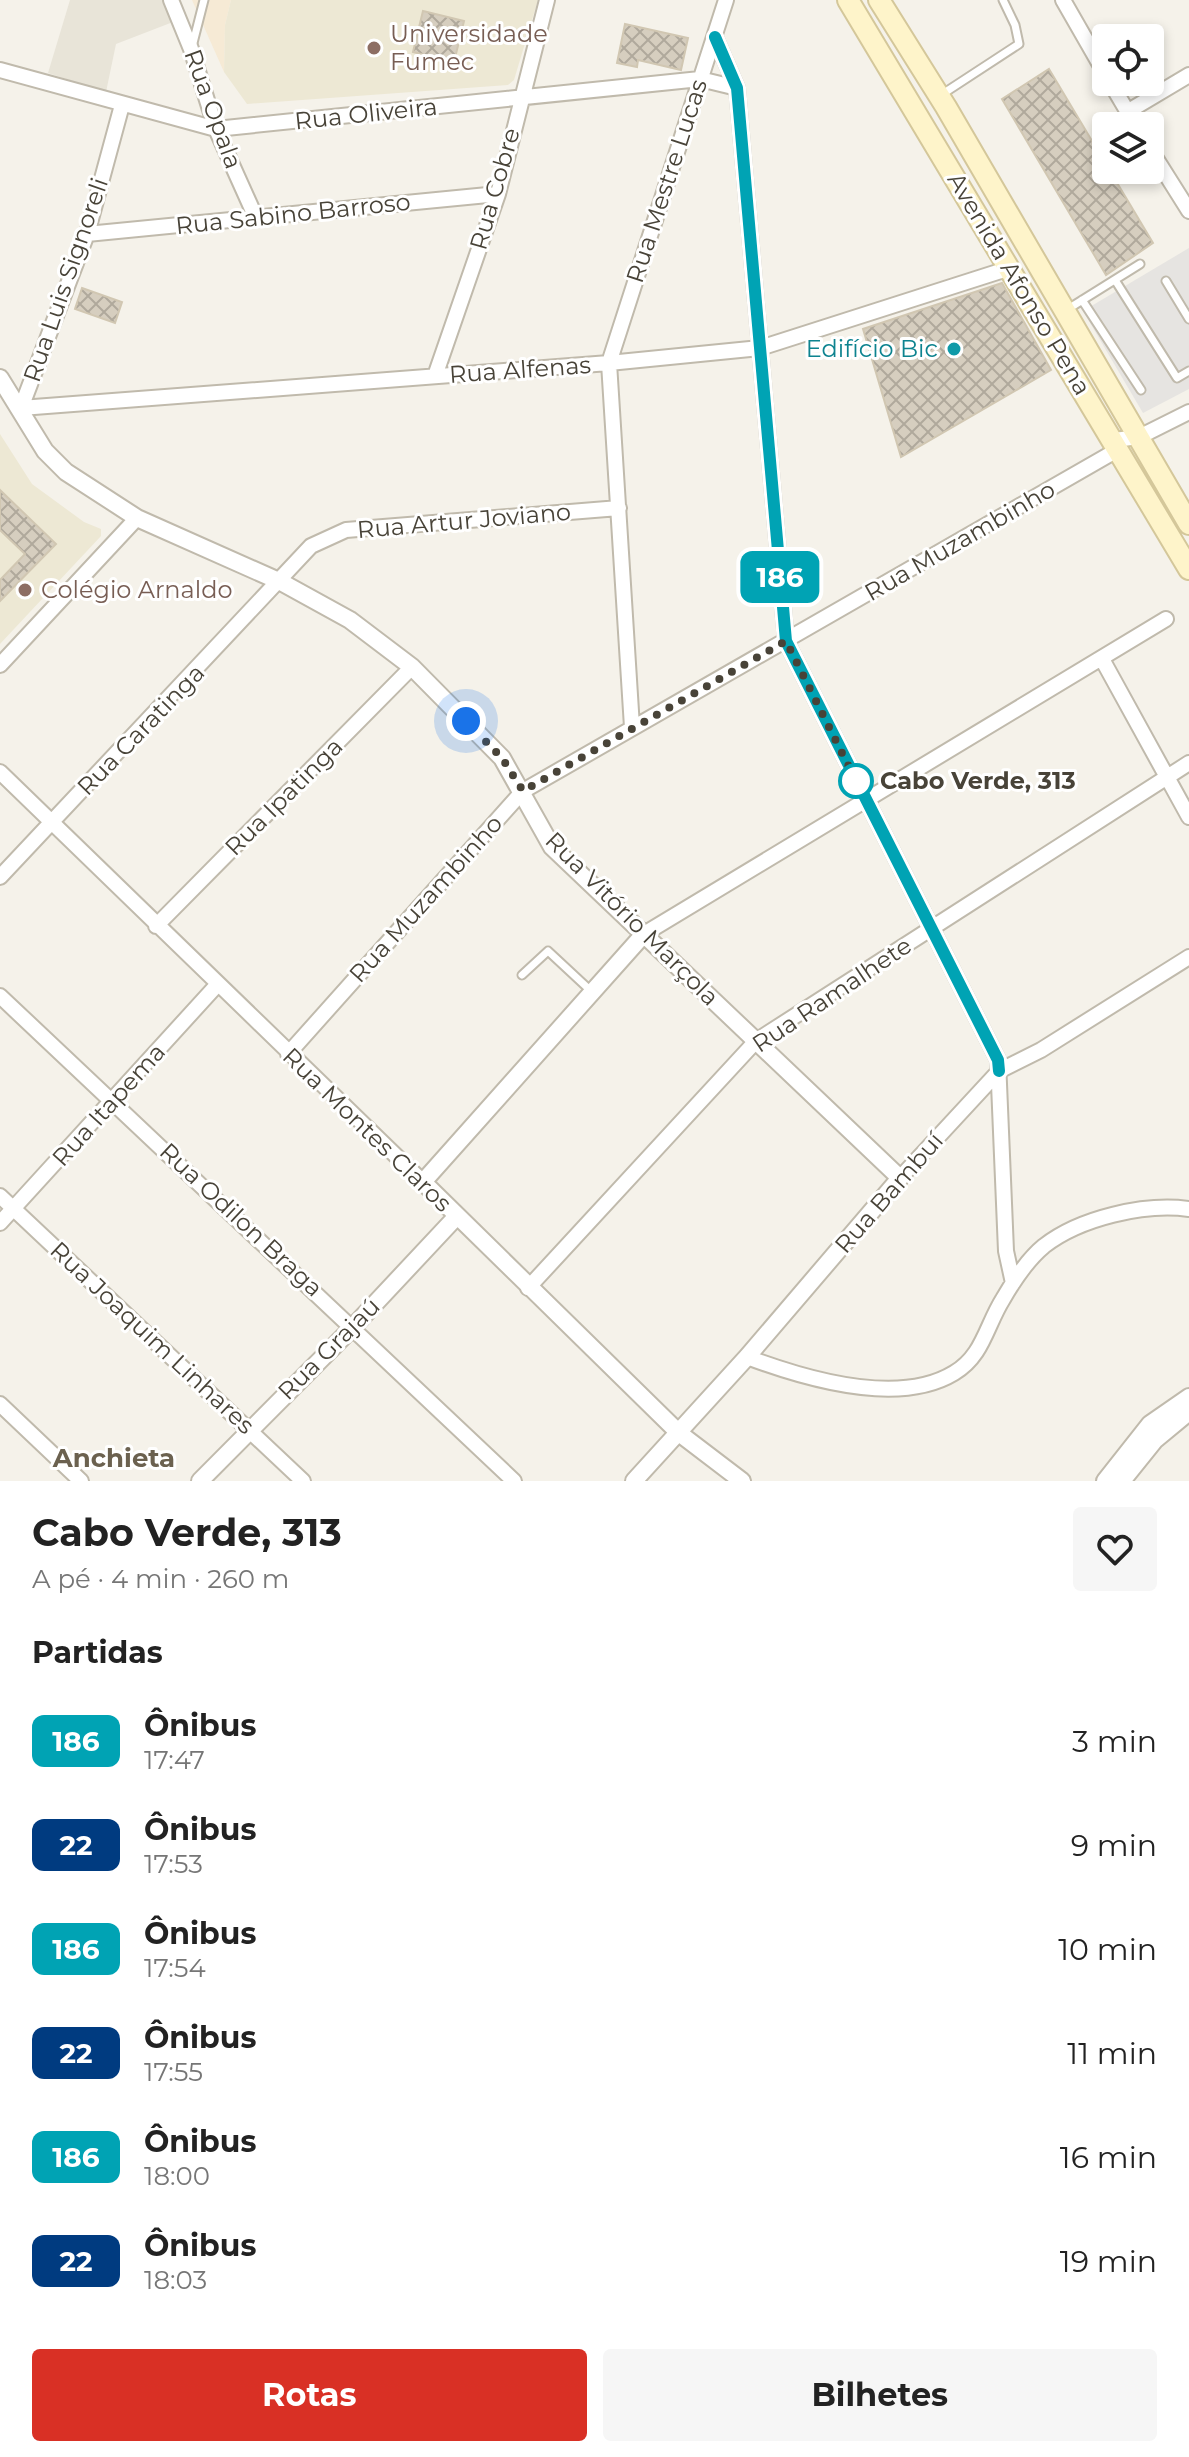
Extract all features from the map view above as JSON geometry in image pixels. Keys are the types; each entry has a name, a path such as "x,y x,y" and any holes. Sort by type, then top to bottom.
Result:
{"main road":[{"name":"Avenida Afonso Pena","path":"848,0 1189,569"},
{"name":"Avenida Afonso Pena","path":"879,0 1189,524"},
{"path":"922,120 942,102"}],"street":[{"name":"Rua Opala","path":"171,0 191,49 216,129 256,218"},
{"name":"Rua Cobre","path":"435,376 498,194 519,98 547,0"},
{"name":"Rua Mestre Lucas","path":"609,363 726,0"},
{"path":"1063,0 1092,51"},
{"path":"715,37 737,88 786,641 998,1060 1006,1251 1013,1283"},
{"name":"Rua Oliveira","path":"0,70 216,129 700,79 737,88"},
{"path":"1118,96 1127,112 1189,75"},
{"name":"Rua Luis Signoreli","path":"21,408 87,234 122,105"},
{"path":"1164,171 1189,211"},
{"name":"Rua Sabino Barroso","path":"87,234 498,194"},
{"name":"Rua Alfenas","path":"21,408 609,363 760,348 1007,269"},
{"path":"609,363 632,727"},
{"name":"Rua Vitório Marçola","path":"0,378 45,451 66,472 137,518 281,582 350,620 412,667 502,758 552,847 900,1178"},
{"name":"Rua Muzambinho","path":"288,1054 523,791 786,641 1116,444 1139,437 1189,412"},
{"name":"Rua Artur Joviano","path":"281,582 311,546 346,530 619,508"},
{"path":"0,665 137,518"},
{"name":"Rua Caratinga","path":"0,877 281,582"},
{"path":"423,1182 644,934 867,803 1166,619"},
{"path":"1102,659 1189,817"},
{"name":"Rua Ipatinga","path":"156,926 412,667"},
{"name":"Rua Ramalhete","path":"528,1288 756,1041 1189,763"},
{"name":"Rua Montes Claros","path":"0,772 679,1433 742,1481"},
{"name":"Rua Bambuí","path":"634,1481 747,1357 900,1178 999,1071 1189,957"},
{"name":"Rua Itapema","path":"0,1223 217,985"},
{"name":"Rua Odilon Braga","path":"0,996 354,1326 514,1481"},
{"name":"Rua Joaquim Linhares","path":"0,1196 303,1481"},
{"path":"747,1357 793,1374 857,1386 923,1385 953,1374 976,1356 1013,1283 1044,1246 1074,1230 1144,1210 1189,1209"},
{"name":"Rua Grajaú","path":"200,1481 249,1428 354,1326 457,1216"},
{"path":"1105,1481 1150,1424 1189,1397"},
{"path":"0,1404 81,1481"},
{"path":"1122,1481 1155,1440 1189,1412"}],"lane":[{"path":"191,49 204,0"},
{"path":"942,102 1019,44 1015,25 1003,0"},
{"path":"1063,313 1140,264"},
{"path":"1115,280 1177,378 1189,371"},
{"path":"1166,281 1189,319"},
{"path":"1082,300 1141,390"},
{"path":"522,975 548,951 592,993"}],"shaded area":[{"path":"70,0 163,0 173,22 116,44 106,92 48,73"},
{"path":"192,0 231,0 225,25 224,72"},
{"name":"Universidade Fumec","path":"231,0 538,0 514,80 508,85 247,104 224,72 225,25"},
{"path":"1189,248 1189,389 1143,413 1083,311"},
{"name":"Colégio Arnaldo","path":"0,434 32,484 84,522 101,529 101,536 0,644"}],"building":[{"path":"423,11 464,21 454,62 413,52"},
{"path":"625,24 688,38 681,70 638,60 637,67 617,63"},
{"path":"1049,69 1092,141 1092,184 1118,184 1153,243 1106,275 1002,99"},
{"name":"Edifício Bic","path":"1002,283 1051,370 901,457 863,329"},
{"path":"82,288 122,302 115,323 75,309"},
{"path":"0,490 56,544 0,601 0,580 25,554 0,530"}],"bus line":[{"name":"186","path":"715,37 737,88 786,641 998,1060 999,1071"}],"place":[{"name":"Universidade Fumec","path":"374,48"},
{"name":"Edifício Bic","path":"954,349"},
{"name":"Colégio Arnaldo","path":"25,590"},
{"name":"Cabo Verde, 313","path":"856,781"}],"district":[{"name":"Anchieta","path":"114,1458"}],"route":[{"path":"466,721 502,758 523,791 786,641 856,781"}]}
